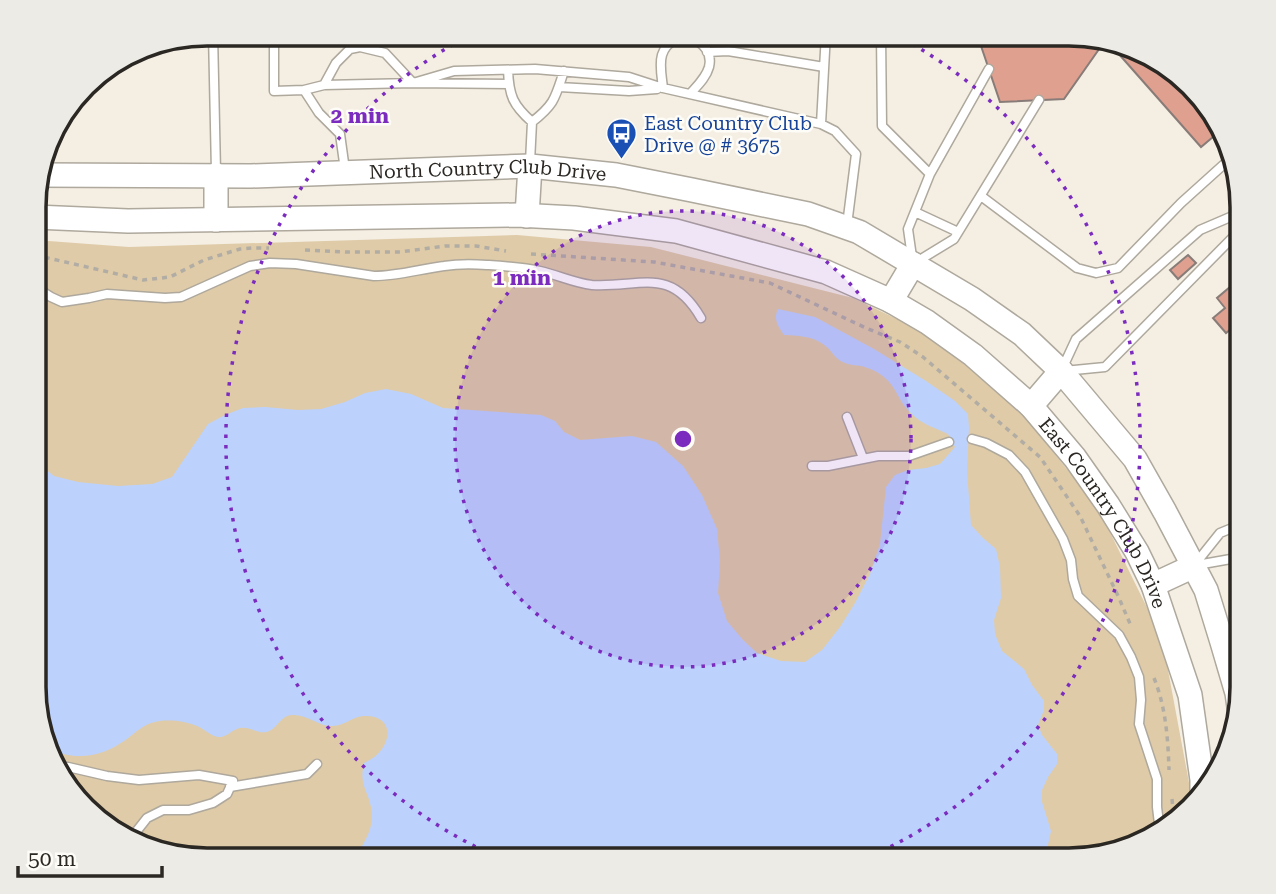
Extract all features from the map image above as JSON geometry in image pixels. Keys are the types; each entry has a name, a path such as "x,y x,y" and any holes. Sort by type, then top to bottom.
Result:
{"street":[{"name":"North Country Club Drive","path":"49,174 251,176 530,166 616,175 808,214 859,232 917,267"},
{"path":"527,216 530,166"},
{"path":"216,175 216,220"},
{"path":"46,217 128,221 527,216 601,221 692,235 826,272 891,301 917,267 972,299 1022,334 1061,371 1135,460 1206,590 1230,658"},
{"name":"East Country Club Drive","path":"891,301 927,322 973,355 1031,406 1095,486 1137,552 1153,585 1190,695 1201,780"},
{"path":"1031,406 1061,371"},
{"path":"1153,585 1194,566"}],"lane":[{"path":"214,46 216,175"},
{"path":"274,46 274,91 304,90 324,85 509,84"},
{"path":"663,89 662,58 668,46"},
{"path":"690,94 708,69 708,52 703,46"},
{"path":"821,124 825,46"},
{"path":"881,46 882,126 930,174"},
{"path":"324,85 336,63 350,49 359,47 385,53 413,83"},
{"path":"708,52 728,51 824,67"},
{"path":"413,83 454,71 535,69 629,77 663,89 821,124 835,131 856,154 846,228"},
{"path":"989,69 930,174 908,229 917,267 954,239 1039,100"},
{"path":"508,70 509,84 517,108 533,122"},
{"path":"530,166 533,122 549,109 564,71"},
{"path":"559,87 629,91 663,89"},
{"path":"304,90 319,113 340,134 345,173"},
{"path":"981,196 1077,268 1096,273 1118,268 1181,203 1225,164"},
{"path":"915,212 958,232"},
{"path":"1061,371 1076,339 1200,230 1230,217"},
{"path":"1061,371 1105,367 1230,240"},
{"path":"46,294 62,302 107,294 181,297 250,266 270,263 296,264 374,276 446,265 484,264 540,271 591,285 658,283 677,290 691,301 701,318"},
{"path":"847,417 863,458"},
{"path":"972,439 1009,455 1025,472 1072,560 1073,579 1078,596 1119,635 1131,657 1139,677 1142,700 1139,724 1157,779 1159,821"},
{"path":"812,466 828,466 878,456 909,456 949,442"},
{"path":"1194,566 1220,534 1230,529"},
{"path":"1194,566 1230,559"},
{"path":"230,787 307,774 317,764"},
{"path":"66,767 139,780 199,775 233,780 227,794 213,803 188,810 163,810 147,818 136,832"}],"path":[{"path":"306,250 400,252 445,246 476,246 510,252"},
{"path":"46,257 143,279 170,277 204,260 240,249 279,249"},
{"path":"521,254 654,262 770,283 900,342 923,357 1040,457 1080,516 1135,636"},
{"path":"1150,670 1160,693 1169,737 1169,769"},
{"path":"1172,797 1173,811"}],"shaded area":[{"path":"517,235 651,247 853,298 924,332 1010,398 1098,508 1162,638 1191,794 1176,809 1141,832 1111,843 1070,848 196,848 154,840 126,827 100,809 73,777 58,749 47,709 46,241 129,247"}],"water":[{"path":"778,309 815,317 926,381 955,401 968,414 967,471 971,525 996,549 1000,567 1001,598 994,620 995,634 1002,651 1024,669 1044,701 1044,710 1038,725 1042,735 1057,754 1057,764 1042,790 1042,802 1051,831 1047,848 361,848 372,822 371,807 363,782 364,763 381,750 388,734 382,721 374,717 363,716 333,726 323,725 303,716 289,715 267,732 240,728 221,737 187,723 160,721 147,725 108,750 88,756 60,752 51,729 46,698 46,470 54,476 78,482 118,486 152,484 172,477 208,424 225,415 243,408 321,409 365,393 386,389 411,394 443,408 541,415 555,421 564,432 580,440 632,436 656,442 683,466 702,495 717,529 720,561 718,593 727,621 757,653 781,661 805,662 822,650 840,627 870,574 880,544 886,487 895,475 940,464 955,447 948,434 911,414 892,385 874,370 842,362 814,339 784,335 776,319"}],"building":[{"path":"981,46 1080,46 1099,49 1064,99 1000,102"},
{"path":"1119,54 1150,67 1191,100 1214,136 1201,147"},
{"path":"1188,255 1196,263 1178,279 1170,270"},
{"path":"1230,287 1230,330 1226,333 1213,318 1225,308 1217,298"}],"place":[{"name":"East Country Club Drive @ # 3675","path":"621,161"}]}
